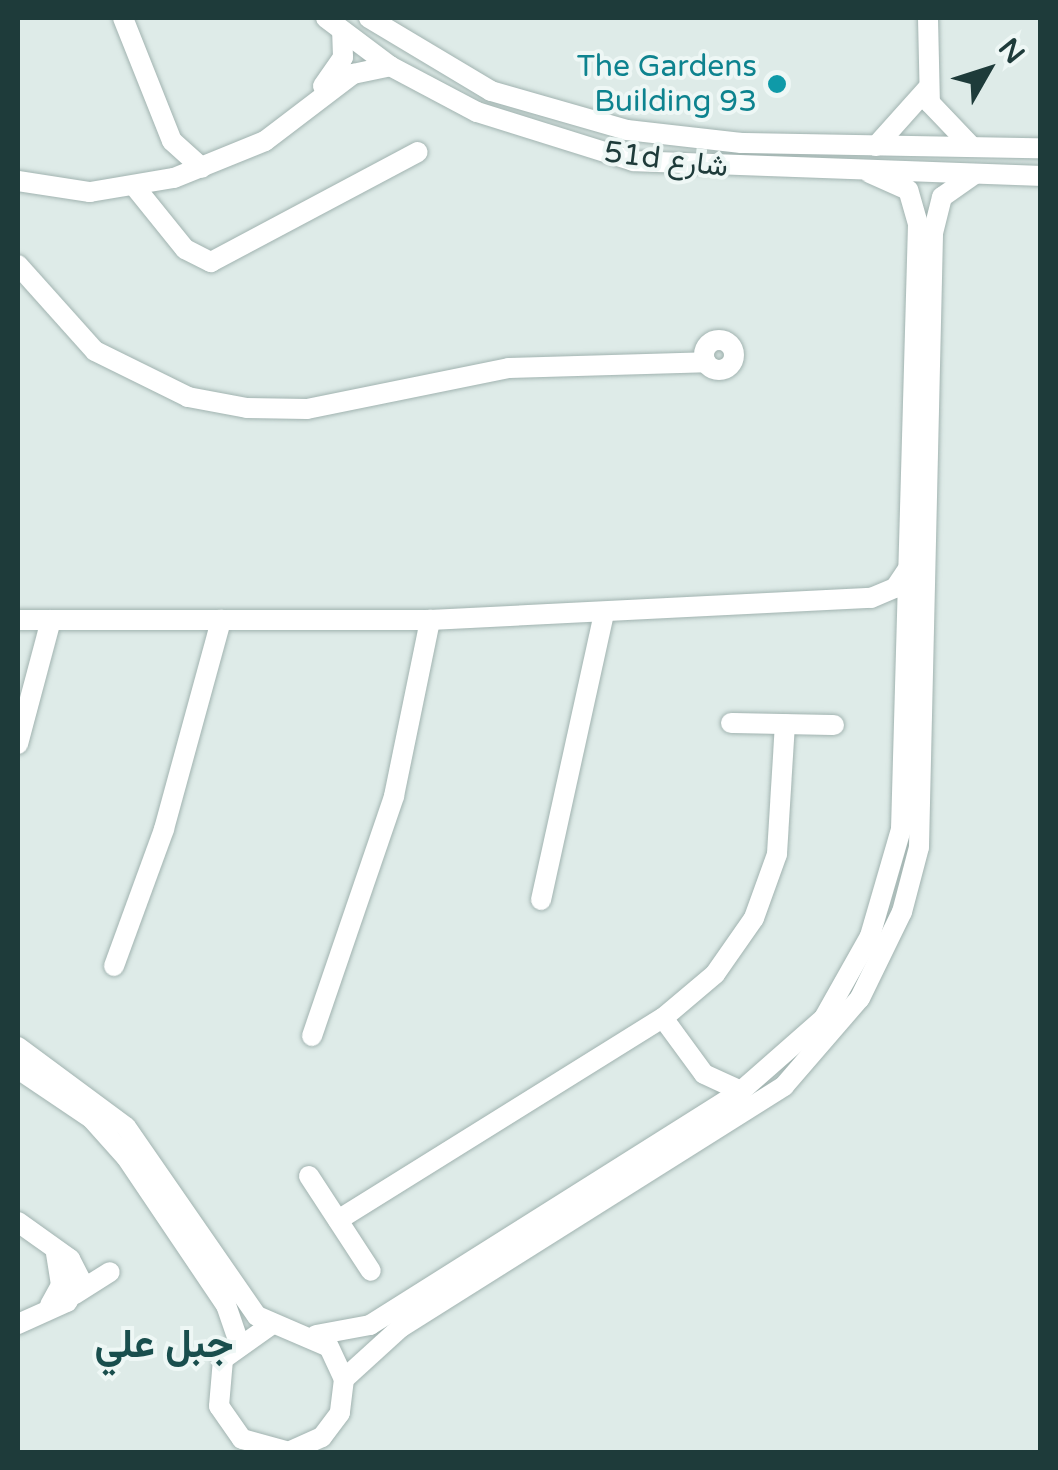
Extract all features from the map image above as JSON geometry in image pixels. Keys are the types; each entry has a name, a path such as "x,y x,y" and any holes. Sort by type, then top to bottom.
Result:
{"street":[{"path":"124,18 172,141 166,219"},
{"name":"51d شارع","path":"369,18 441,66 558,115 722,142 1040,148"},
{"path":"928,18 927,89 942,124 973,147"},
{"path":"253,144 332,78 334,24"},
{"name":"51d شارع","path":"334,24 390,66 524,131 633,161 870,173 1040,176"},
{"path":"18,204 44,192 135,187 202,168 253,144 353,74 390,66"},
{"path":"876,146 927,89"},
{"path":"172,141 202,168"},
{"path":"135,187 166,219 192,256 221,260 418,152"},
{"path":"331,1428 289,1452 242,1439 219,1406 217,1382 238,1340 271,1325 316,1335 370,1325 701,1117 741,1090 824,1018 883,906 900,829 910,564 916,204 898,183 870,173"},
{"path":"336,1452 331,1428 344,1378 400,1328 770,1096 822,1050 860,998 894,931 919,847 933,233 942,197 974,175"},
{"path":"18,182 44,192"},
{"path":"18,264 61,322 107,359 188,397 247,408 346,403 509,368 706,362"},
{"path":"18,620 430,620 870,598 895,588 910,564"},
{"path":"870,598 908,636"},
{"path":"541,900 604,613"},
{"path":"18,744 51,620"},
{"path":"114,966 164,829 221,620"},
{"path":"312,1036 394,796 430,620"},
{"path":"732,723 834,726"},
{"path":"338,1220 663,1018 715,974 768,887 782,820 784,724"},
{"path":"663,1018 704,1074 741,1090"},
{"path":"18,1047 126,1128 271,1325"},
{"path":"18,1069 92,1119 126,1157 226,1305 238,1340"},
{"path":"701,1117 704,1074"},
{"path":"309,1176 371,1271"},
{"path":"18,1222 75,1264 76,1294"},
{"path":"50,1305 62,1274 56,1253"},
{"path":"18,1324 110,1272"},
{"path":"316,1335 344,1378"}],"place":[{"name":"The Gardens Building 93","path":"777,84"}],"district":[{"name":"جبل علي","path":"164,1344"}]}
